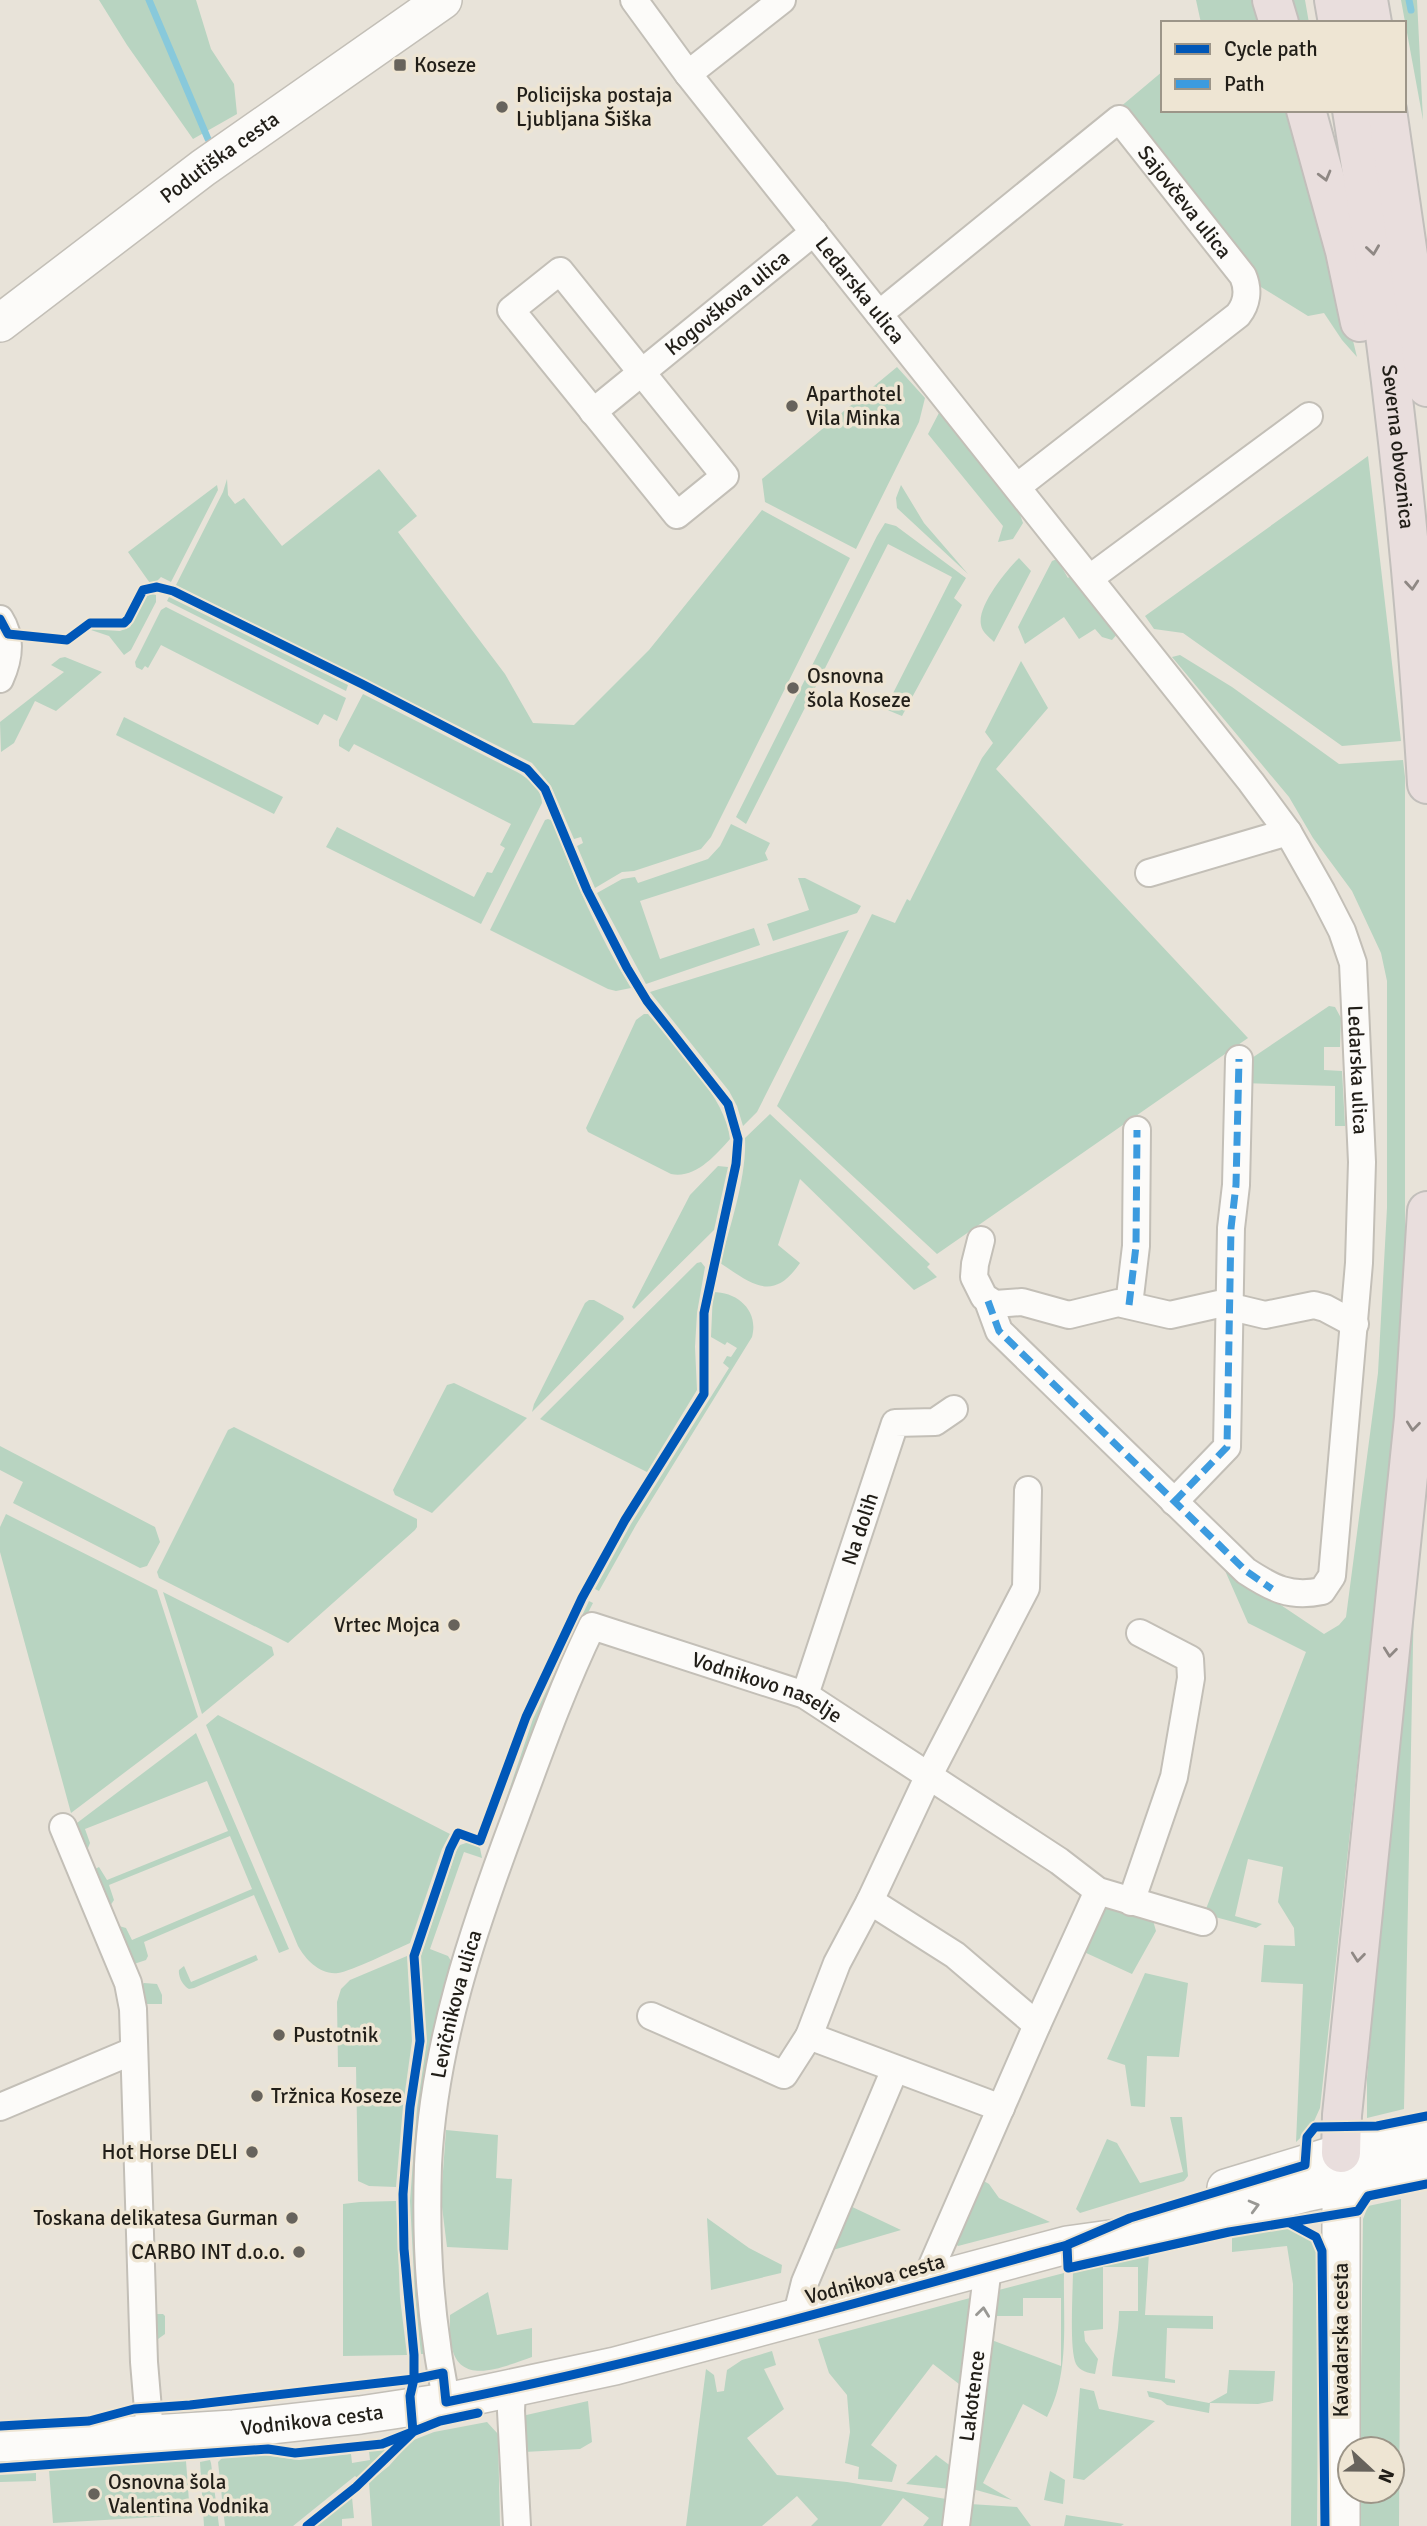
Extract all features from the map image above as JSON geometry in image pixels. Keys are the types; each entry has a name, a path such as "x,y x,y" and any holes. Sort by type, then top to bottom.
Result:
{"highway":[{"path":"1272,0 1278,21"},
{"path":"1334,0 1338,21"},
{"path":"1368,0 1373,21"},
{"path":"1307,112 1345,251 1358,312 1380,457 1406,517"},
{"name":"Severna obvoznica","path":"1352,112 1376,268 1406,517 1421,677 1427,784"},
{"name":"Severna obvoznica","path":"1387,112 1427,387"},
{"path":"1354,2166 1342,2115 1414,1418 1427,1211"}],"street":[{"name":"Podutiška cesta","path":"0,323 202,168 443,0"},
{"name":"Ledarska ulica","path":"634,0 688,74 1251,782 1288,832 1342,931 1353,963 1362,1162 1355,1324 1332,1576 1322,1591 1305,1595 1272,1589 1246,1571 999,1331 989,1301 979,1289 974,1277 981,1240"},
{"path":"688,74 782,0"},
{"name":"Sajovčeva ulica","path":"879,314 1119,119 1243,276 1247,286 1244,307 1238,315 1017,487"},
{"name":"Kogovškova ulica","path":"593,411 814,232"},
{"path":"560,271 642,372 725,476 677,515 512,310 560,271"},
{"path":"1090,578 1308,416"},
{"path":"0,619 8,634 8,646 0,679"},
{"path":"1149,873 1288,832"},
{"path":"1174,1502 1227,1447 1231,1228 1236,1185 1239,1059"},
{"path":"1129,1305 1136,1246 1137,1130"},
{"path":"989,1301 1001,1305 1029,1303 1069,1315 1112,1304 1129,1305 1170,1315 1212,1304 1265,1315 1314,1305 1355,1324"},
{"name":"Na dolih","path":"805,1695 895,1423 935,1422 954,1409"},
{"path":"651,2016 785,2075 809,2036 837,1963 870,1901 929,1775 1026,1588 1028,1490"},
{"name":"Vodnikovo naselje","path":"592,1626 805,1695 1059,1861 1098,1891 1203,1922"},
{"name":"Levičnikova ulica","path":"446,2402 433,2312 427,2202 433,2111 444,2043 463,1965 503,1850 571,1669 592,1626"},
{"path":"1131,1902 1174,1777 1191,1678 1191,1659 1140,1633"},
{"path":"63,1827 128,1983 133,2009 144,2362 150,2433"},
{"path":"924,2284 1098,1891"},
{"path":"870,1901 955,1955 1037,2025"},
{"path":"809,2036 1001,2108"},
{"path":"0,2107 133,2051"},
{"path":"796,2318 805,2282 895,2069"},
{"name":"Vodnikova cesta","path":"0,2443 299,2423 446,2402 512,2389 615,2366 988,2267 1067,2245 1130,2218 1354,2166 1427,2135"},
{"name":"Vodnikova cesta","path":"1354,2166 1427,2167"},
{"name":"Kavadarska cesta","path":"1340,2526 1354,2166"},
{"name":"Lakotence","path":"956,2526 988,2267"},
{"path":"512,2389 517,2526"}],"green space":[{"path":"99,0 196,0 211,49 234,84 237,114 193,139"},
{"path":"1196,0 1256,0 1262,21 1201,21"},
{"path":"1287,0 1305,0 1309,21 1294,21"},
{"path":"1401,0 1417,0 1423,120 1406,21"},
{"path":"1161,73 1161,112 1291,112 1319,201 1357,357 1324,313 1308,316 1256,284 1119,108"},
{"path":"897,367 925,398 919,422 856,549 765,502 762,479"},
{"path":"941,409 1018,509 1023,523 1013,539 998,542 1003,526 928,434"},
{"path":"1368,456 1401,741 1342,746 1183,633 1154,629 1145,616"},
{"path":"379,469 417,516 398,532 505,674 533,723 574,725 649,650 762,510 850,558 711,837 701,849 634,871 622,872 595,888 577,846 583,843 581,837 574,839 551,786 532,763 176,585 227,479 228,495 235,504 244,498 282,546"},
{"path":"217,485 218,490 171,582 161,577 152,586 128,552"},
{"path":"901,485 924,523 968,574 897,508 896,498"},
{"path":"885,523 896,526 966,578 954,598 962,605 902,716 885,709 952,577 888,544 746,824 736,817"},
{"path":"1019,558 1031,571 994,642 982,628 983,608 1000,580"},
{"path":"1057,559 1068,578 1072,574 1119,632 1112,640 1102,637 1095,629 1079,639 1064,617 1025,644 1018,627 1052,561"},
{"path":"156,595 156,602 131,650 124,655 109,636 88,629 120,631 130,627 147,596"},
{"path":"169,597 348,685 346,691 167,601"},
{"path":"166,607 346,698 337,721 324,714 318,725 161,645 148,668 145,666 142,670 136,667 135,662 161,610"},
{"path":"1180,655 1232,687 1339,764 1403,760 1405,777 1405,1294 1390,1464 1320,2108 1311,2128 1296,2142 1303,1984 1261,1982 1264,1945 1295,1946 1294,1928 1278,1902 1283,1867 1248,1859 1235,1916 1262,1924 1256,1928 1204,1914 1306,1652 1248,1623 1223,1566 1324,1634 1346,1617 1378,1373 1387,1208 1387,981 1381,953 1352,891 1313,838 1289,797 1172,657"},
{"path":"65,657 102,672 56,711 35,701 14,743 1,752 0,722 64,672 51,665"},
{"path":"1021,661 1048,708 996,769 1248,1038 937,1254 777,1106 872,914 895,923 907,899 910,901 982,758 993,743 985,732"},
{"path":"363,694 517,772 530,781 540,793 542,803 481,924 326,847 337,827 474,897 487,872 492,873 505,848 500,845 511,824 354,744 349,752 339,746 339,740"},
{"path":"124,717 283,797 274,814 116,735"},
{"path":"545,820 553,821 587,907 631,988 616,991 608,989 490,930"},
{"path":"731,824 770,843 765,853 768,860 640,901 660,959 754,928 760,945 646,984 597,893 622,879 635,877 638,883 708,859 720,846"},
{"path":"798,878 805,878 861,906 857,913 773,941 767,924 809,910"},
{"path":"849,930 757,1112 743,1126 729,1091 650,992"},
{"path":"1329,1006 1335,1007 1341,1018 1340,1047 1324,1047 1324,1070 1342,1071 1345,1126 1335,1126 1335,1086 1243,1083 1243,1064"},
{"path":"648,1014 698,1073 719,1106 730,1139 704,1165 680,1175 671,1174 588,1132 586,1128 636,1020"},
{"path":"770,1114 930,1264 927,1267 937,1277 914,1290 800,1179 778,1245 800,1263 790,1275 781,1283 762,1286 752,1283 720,1263 741,1185 745,1138"},
{"path":"718,1166 728,1167 714,1230 634,1309 632,1307 690,1195"},
{"path":"701,1262 705,1267 697,1313 697,1390 647,1472 540,1419 697,1263"},
{"path":"713,1292 731,1295 744,1305 752,1319 752,1337 636,1525 599,1591 595,1589 631,1524 729,1368 723,1363 727,1356 731,1357 737,1348 711,1337"},
{"path":"594,1300 624,1319 532,1412 585,1303"},
{"path":"454,1383 527,1418 432,1513 395,1495 393,1490 447,1385"},
{"path":"234,1427 417,1519 415,1530 288,1643 159,1578 157,1572 228,1430"},
{"path":"0,1446 155,1527 160,1542 147,1566 140,1568 13,1503 23,1482 0,1470"},
{"path":"6,1514 157,1590 198,1717 71,1813 0,1552 0,1527"},
{"path":"163,1592 272,1647 274,1655 202,1714"},
{"path":"1414,1594 1404,2109 1367,2118 1367,2079 1408,1596"},
{"path":"589,1601 593,1603 570,1648 507,1806 504,1805 533,1719"},
{"path":"218,1715 450,1834 442,1849 410,1943 338,1973 325,1972 314,1966 305,1956 298,1946 206,1725"},
{"path":"196,1733 289,1949 279,1953 254,1895 144,1942 148,1956 146,1960 134,1964 117,1928 119,1926 126,1928 132,1940 252,1889 230,1836 109,1885 114,1900 110,1906 93,1870 99,1867 107,1880 228,1831 207,1781 85,1829 90,1843 88,1848 84,1848 73,1826"},
{"path":"469,1842 480,1848 482,1858 464,1852 430,1949 448,1956 453,1964 428,2354 421,2354 410,2201 417,2108 427,2041 421,1956 457,1849"},
{"path":"1107,1901 1152,1917 1156,1931 1132,1974 1084,1952"},
{"path":"256,1955 258,1960 194,1988 187,1988 179,1976 179,1970 184,1966 191,1982"},
{"path":"407,1956 412,2041 396,2187 369,2186 358,2181 356,2067 338,2067 337,2002 341,1989 350,1980"},
{"path":"1145,1973 1188,1983 1179,2057 1147,2056 1145,2107 1131,2106 1125,2065 1107,2059"},
{"path":"144,1983 157,1984 162,1995 162,2004 145,2004 149,2314 165,2316 165,2334 158,2339 150,2334 148,2328 140,1986"},
{"path":"1170,2117 1182,2117 1188,2176 1184,2181 1080,2213 1076,2209 1107,2139 1117,2143 1140,2183 1183,2172"},
{"path":"446,2130 498,2135 496,2178 512,2179 508,2250 447,2247 441,2199"},
{"path":"975,2176 989,2184 999,2198 1050,2222 958,2246 954,2242"},
{"path":"1401,2199 1400,2435 1360,2435 1363,2219 1368,2206"},
{"path":"396,2201 400,2298 407,2355 343,2356 343,2204"},
{"path":"846,2204 901,2230 826,2252"},
{"path":"707,2218 749,2248 782,2265 781,2273 711,2290"},
{"path":"1282,2226 1296,2228 1307,2234 1315,2243 1319,2257 1317,2526 1291,2526 1293,2284 1287,2246 1232,2252 1232,2234"},
{"path":"1149,2253 1145,2315 1213,2316 1213,2329 1167,2328 1165,2378 1175,2380 1175,2383 1112,2376 1119,2311 1138,2311 1138,2267 1103,2267 1103,2329 1084,2331 1085,2341 1098,2359 1095,2374 1082,2370 1076,2364 1073,2346 1073,2270"},
{"path":"1064,2273 1064,2346 1059,2383 1054,2400 1047,2417 1023,2404 983,2483 1012,2500 969,2488 989,2339 1061,2366 1061,2298 1023,2298 1023,2316 992,2316 995,2291"},
{"path":"488,2292 497,2335 532,2328 532,2357 497,2368 474,2370 464,2367 457,2360 450,2340 450,2315"},
{"path":"970,2298 959,2384 933,2364 871,2445 897,2465 892,2482 858,2479 859,2467 845,2463 850,2432 847,2395 829,2373 818,2339"},
{"path":"772,2351 776,2365 764,2369 784,2409 747,2438 777,2475 847,2482 952,2500 946,2526 923,2526 929,2518 903,2498 881,2526 811,2526 818,2519 797,2496 762,2526 686,2526 706,2369 714,2375 717,2392 724,2391 727,2370 742,2360"},
{"path":"1229,2370 1275,2371 1273,2401 1258,2404 1210,2403 1209,2413 1167,2405 1161,2400 1149,2397 1147,2391 1209,2403 1227,2393"},
{"path":"1080,2388 1094,2391 1099,2409 1155,2421 1084,2480 1073,2478"},
{"path":"588,2401 592,2442 580,2449 524,2452 522,2416"},
{"path":"487,2422 498,2434 500,2526 372,2526 369,2482 389,2466 411,2441 434,2432"},
{"path":"388,2448 359,2479 355,2476 293,2526 225,2526 218,2462 225,2455 257,2454 299,2460 351,2454 352,2463 370,2460 369,2451"},
{"path":"936,2455 956,2470 950,2489 906,2484"},
{"path":"210,2460 219,2526 204,2526 200,2462"},
{"name":"Osnovna šola Valentina Vodnika","path":"186,2461 190,2515 53,2523 49,2470"},
{"path":"1050,2471 1065,2480 1063,2504 1044,2500"},
{"path":"36,2473 36,2481 0,2482 0,2475"},
{"path":"352,2497 354,2518 342,2519 342,2526 315,2526"},
{"path":"970,2504 1017,2507 1031,2526 967,2526"},
{"path":"1359,2505 1399,2505 1399,2526 1359,2526"},
{"path":"1066,2515 1124,2524 1064,2526"}],"waterway":[{"path":"149,0 208,139"},
{"path":"1409,0 1411,10"}],"marked path":[{"path":"1174,1502 1227,1447 1231,1228 1236,1185 1239,1059"},
{"path":"1129,1305 1136,1246 1137,1130"},
{"path":"988,1301 999,1331 1246,1571 1272,1589"}],"cycle path":[{"path":"0,619 8,634 67,640 90,623 124,623 143,590 157,587 173,591 527,769 545,789 587,890 627,968 647,1001 728,1104 738,1139 736,1164 704,1313 704,1394 625,1520 582,1598 526,1717 480,1841 458,1833 450,1849 414,1956 420,2041 410,2107 403,2194 404,2249 414,2355 414,2379 410,2396 413,2432 356,2487 307,2526"},
{"path":"0,2426 89,2421 134,2409 414,2379 443,2373 446,2402 525,2386 758,2329 1067,2245 1130,2218 1305,2165 1307,2137 1315,2127 1377,2126 1427,2116"},
{"path":"1067,2245 1068,2268 1229,2232 1358,2211 1368,2196 1427,2184"},
{"path":"1290,2223 1316,2237 1322,2251 1325,2526"},
{"path":"0,2468 268,2449 295,2453 382,2444 440,2421 478,2413"}],"place":[{"name":"Koseze","path":"400,65"},
{"name":"Policijska postaja Ljubljana Šiška","path":"502,107"},
{"name":"Aparthotel Vila Minka","path":"792,406"},
{"name":"Osnovna šola Koseze","path":"793,688"},
{"name":"Vrtec Mojca","path":"454,1625"},
{"name":"Pustotnik","path":"279,2035"},
{"name":"Tržnica Koseze","path":"257,2096"},
{"name":"Hot Horse DELI","path":"252,2152"},
{"name":"Toskana delikatesa Gurman","path":"292,2218"},
{"name":"CARBO INT d.o.o.","path":"299,2252"},
{"name":"Osnovna šola Valentina Vodnika","path":"94,2494"}]}
